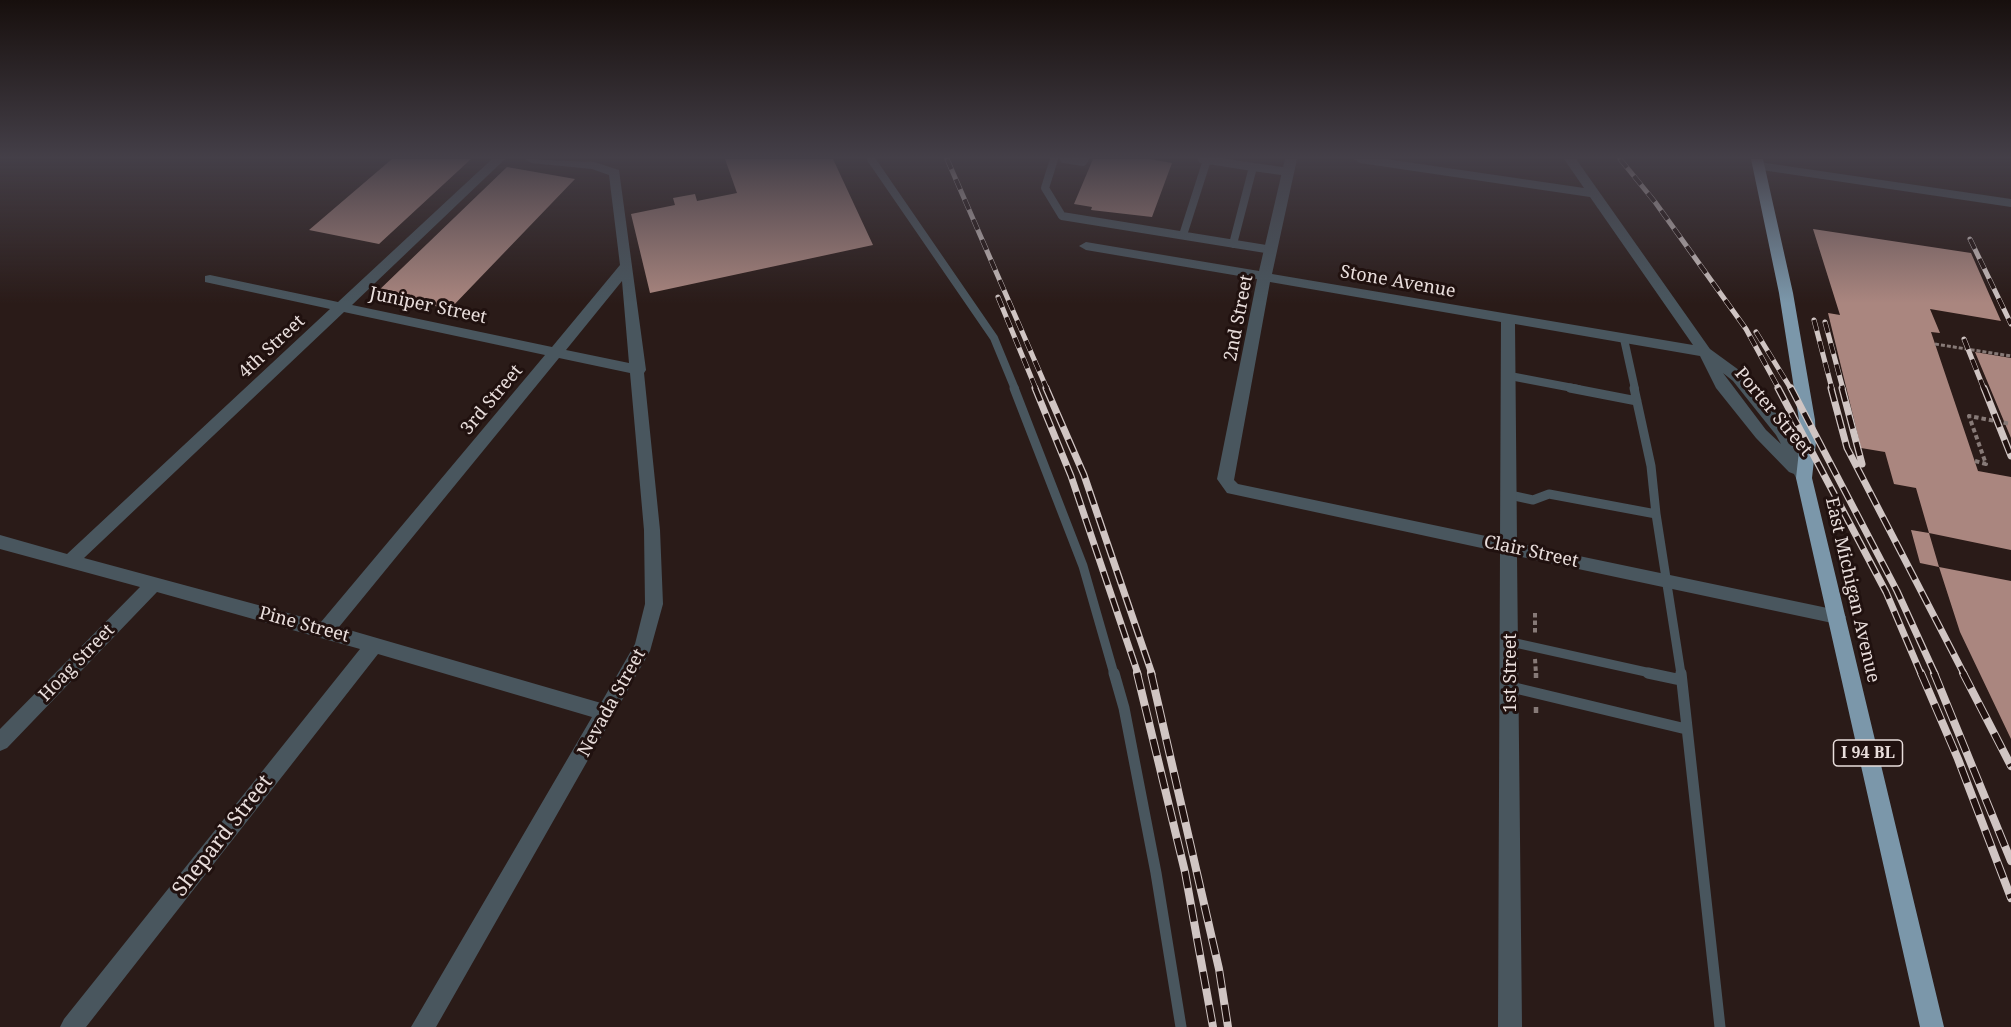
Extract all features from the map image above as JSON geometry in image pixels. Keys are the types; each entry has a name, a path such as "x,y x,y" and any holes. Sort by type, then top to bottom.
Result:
{"highway":[{"name":"East Michigan Avenue","path":"1767,207 1786,293 1807,420 1808,442 1804,478 1932,1027"}],"street":[{"name":"4th Street","path":"70,561 449,207"},
{"path":"619,207 627,266"},
{"name":"2nd Street","path":"1228,484 1225,479 1264,277 1281,207"},
{"name":"Porter Street","path":"1606,207 1705,352 1721,384 1761,434 1804,478"},
{"name":"Stone Avenue","path":"1086,246 1705,352"},
{"name":"3rd Street","path":"325,631 627,266"},
{"name":"Nevada Street","path":"423,1027 644,646 654,604 652,530 639,370 627,266"},
{"name":"Juniper Street","path":"210,279 639,370"},
{"name":"1st Street","path":"1509,320 1510,1027"},
{"name":"Clair Street","path":"1228,484 1233,489 1837,617"},
{"name":"Pine Street","path":"0,542 325,631 607,713"},
{"name":"Hoag Street","path":"0,742 154,584"},
{"name":"Shepard Street","path":"72,1027 374,645"}],"lane":[{"path":"904,207 994,338 1058,496 1083,566 1124,708 1156,873 1181,1027"},
{"path":"1056,207 1062,216 1272,250"},
{"path":"1183,235 1191,207"},
{"path":"1233,244 1242,207"},
{"path":"1624,339 1651,466 1681,680 1720,1027"},
{"path":"1510,376 1637,401"},
{"path":"1510,495 1533,500 1545,493 1656,514"},
{"path":"1511,642 1681,680"},
{"path":"1511,687 1686,729"}],"path":[{"path":"1935,344 2011,356"},
{"path":"1975,461 1986,464 1969,416 2011,424"},
{"path":"1535,613 1536,716"}],"building":[{"path":"336,207 419,207 379,244 309,230"},
{"path":"466,207 548,207 450,309 375,294"},
{"path":"666,207 855,207 873,245 650,293 631,214"},
{"path":"1092,207 1156,207 1152,217 1091,210"},
{"path":"1813,229 1971,253 2001,321 1930,309 1940,333 1931,332 1978,471 2011,477 2011,550 1929,533 1916,488 1894,484 1885,452 1861,448 1828,313 1840,315"},
{"path":"1975,352 2011,358 2011,438"},
{"path":"1911,530 1929,533 1939,567 1920,563"},
{"path":"1939,567 2011,581 2011,739 1960,632"}],"railway":[{"path":"968,207 1047,389"},
{"path":"1659,207 1746,329 1779,389"},
{"path":"1970,239 2011,324"},
{"path":"998,297 1036,389"},
{"path":"1814,320 1832,389"},
{"path":"1825,322 1843,389"},
{"path":"1756,332 1791,389"},
{"path":"1964,339 1984,389"},
{"path":"1035,388 1071,476 1138,674"},
{"path":"1046,388 1084,475 1152,674"},
{"path":"1778,388 1886,592 1921,674"},
{"path":"1791,388 1897,591 1935,674"},
{"path":"1831,388 1847,448 1964,674"},
{"path":"1842,388 1862,464"},
{"path":"1984,388 2011,456"},
{"path":"1137,673 1185,872 1213,1027"},
{"path":"1151,673 1219,969 1228,1027"},
{"path":"1921,673 1958,759 2011,898"},
{"path":"1934,673 2011,861"},
{"path":"1963,673 2011,766"}]}
